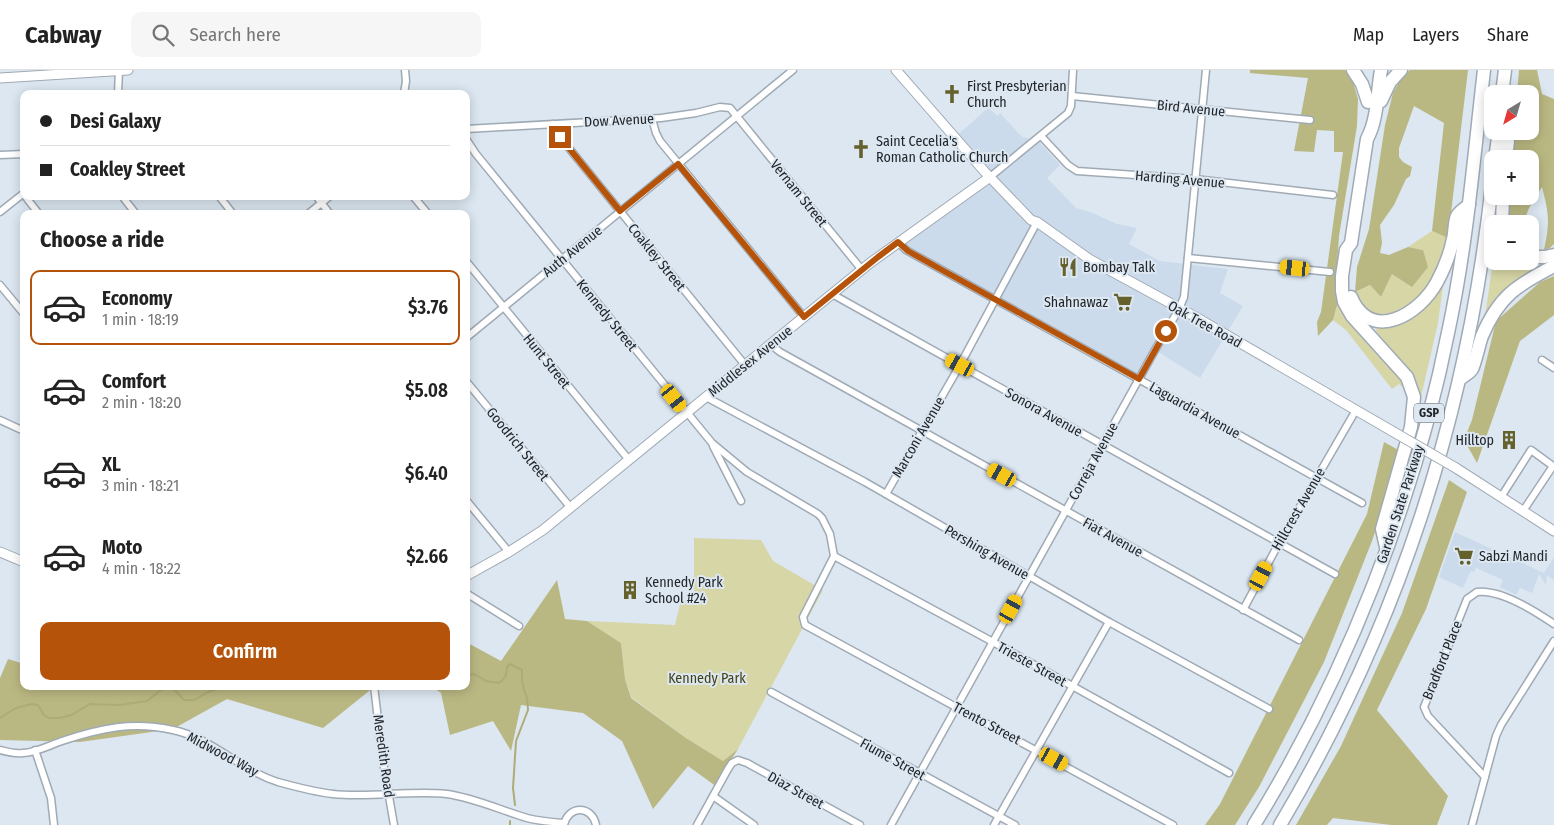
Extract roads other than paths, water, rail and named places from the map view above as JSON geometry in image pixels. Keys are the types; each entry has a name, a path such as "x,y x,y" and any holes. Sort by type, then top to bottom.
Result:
{"highway":[{"path":"1353,70 1362,84 1368,102"},
{"path":"1367,139 1364,129 1372,70"},
{"path":"1381,70 1374,117 1367,139 1351,243 1353,251 1349,288 1355,305 1361,312 1372,319 1381,321 1394,320 1416,308 1434,287 1451,250 1457,216 1469,205"},
{"path":"1374,117 1388,85 1402,70"},
{"name":"Garden State Parkway","path":"1254,825 1322,702 1352,636 1413,469 1439,374 1458,280 1469,205 1484,70"},
{"path":"1503,85 1505,70"},
{"path":"1460,378 1481,270 1489,205"},
{"path":"1351,243 1346,250 1342,276 1344,302 1352,316 1407,376 1414,397 1409,434 1382,529 1386,547"},
{"path":"1539,257 1554,255"},
{"path":"1460,378 1472,370 1486,328 1497,308 1518,286 1554,266"},
{"name":"Garden State Parkway","path":"1280,825 1334,727 1375,639 1402,572 1438,467 1460,378"}],"street":[{"path":"118,90 120,70"},
{"path":"0,78 128,70"},
{"path":"405,70 405,90"},
{"name":"Auth Avenue","path":"470,335 793,70"},
{"name":"Oak Tree Road","path":"896,70 990,177 1031,220 1037,222 1089,259 1192,315 1456,468 1554,531"},
{"name":"Middlesex Avenue","path":"470,574 509,552 571,508 862,270 898,242 963,198 1041,136 1068,113 1071,106 1073,70"},
{"name":"Correja Avenue","path":"892,825 1184,297 1206,70"},
{"name":"Bird Avenue","path":"1072,96 1310,120"},
{"name":"Dow Avenue","path":"470,129 652,119 685,115 725,106 730,108 737,116"},
{"name":"Vernam Street","path":"737,116 862,270"},
{"path":"652,119 657,137 804,317"},
{"name":"Coakley Street","path":"553,124 564,142 745,365"},
{"name":"Harding Avenue","path":"1041,136 1076,171 1195,180 1333,195"},
{"name":"Kennedy Street","path":"470,145 712,443 747,472 818,514 830,534 834,556"},
{"path":"0,155 20,154"},
{"path":"0,212 20,197"},
{"path":"125,200 133,210"},
{"path":"222,200 230,210"},
{"path":"319,200 327,210"},
{"path":"313,210 325,200"},
{"path":"416,200 425,210"},
{"name":"Marconi Avenue","path":"886,494 960,365 1037,222"},
{"name":"Laguardia Avenue","path":"898,242 908,251 994,300 1362,503"},
{"path":"1188,258 1330,272"},
{"name":"Hunt Street","path":"470,266 629,460"},
{"path":"0,285 20,309"},
{"name":"Sonora Avenue","path":"832,294 1335,574"},
{"name":"Fiat Avenue","path":"770,344 780,352 1300,640"},
{"path":"1542,360 1554,368"},
{"name":"Goodrich Street","path":"470,385 571,508"},
{"name":"Pershing Avenue","path":"706,397 886,494 1109,622 1269,708"},
{"name":"Hillcrest Avenue","path":"1243,610 1279,543 1356,410"},
{"path":"0,420 20,429"},
{"name":"Kennedy Street","path":"712,443 741,501"},
{"path":"1501,497 1531,450 1554,466 1524,511"},
{"path":"470,505 509,552"},
{"path":"0,552 20,560"},
{"name":"Trento Street","path":"834,556 803,617 805,625 1173,825"},
{"name":"Trieste Street","path":"834,556 1229,773"},
{"name":"Bradford Place","path":"1485,777 1428,716 1424,707 1467,599 1473,594 1482,591 1520,603 1554,624"},
{"path":"470,595 519,626"},
{"path":"994,825 1109,622"},
{"path":"1472,825 1496,736 1554,641"},
{"name":"Meredith Road","path":"374,690 383,762 394,825"},
{"name":"Fiume Street","path":"770,692 1016,825"},
{"name":"Midwood Way","path":"0,750 24,754 101,729 124,725 147,726 191,735 208,743 252,772 298,788 335,794 420,792 448,794 474,800 526,818 564,824"},
{"path":"35,750 51,798 54,825"},
{"name":"Diaz Street","path":"713,796 732,764 738,760 747,762 860,825"},
{"path":"697,825 713,796 754,825"},
{"path":"564,824 569,814 580,810 590,813 596,825"}],"waterway":[{"path":"470,674 474,674 486,681 499,683 503,680 507,667 510,664 522,670 528,710 516,741 513,788 515,805"},
{"path":"0,718 16,708 32,704 38,705 44,715 49,718 60,718 71,715 90,704 119,705 147,701 161,690"},
{"path":"175,690 184,700 194,700 214,690"}],"place":[{"name":"First Presbyterian Church","path":"952,94"},
{"name":"Saint Cecelia's Roman Catholic Church","path":"861,149"},
{"name":"Bombay Talk","path":"1068,267"},
{"name":"Shahnawaz","path":"1123,302"},
{"name":"Hilltop","path":"1509,440"},
{"name":"Sabzi Mandi","path":"1464,556"},
{"name":"Kennedy Park School #24","path":"630,590"}],"park label":[{"name":"Kennedy Park","path":"707,678"}]}
